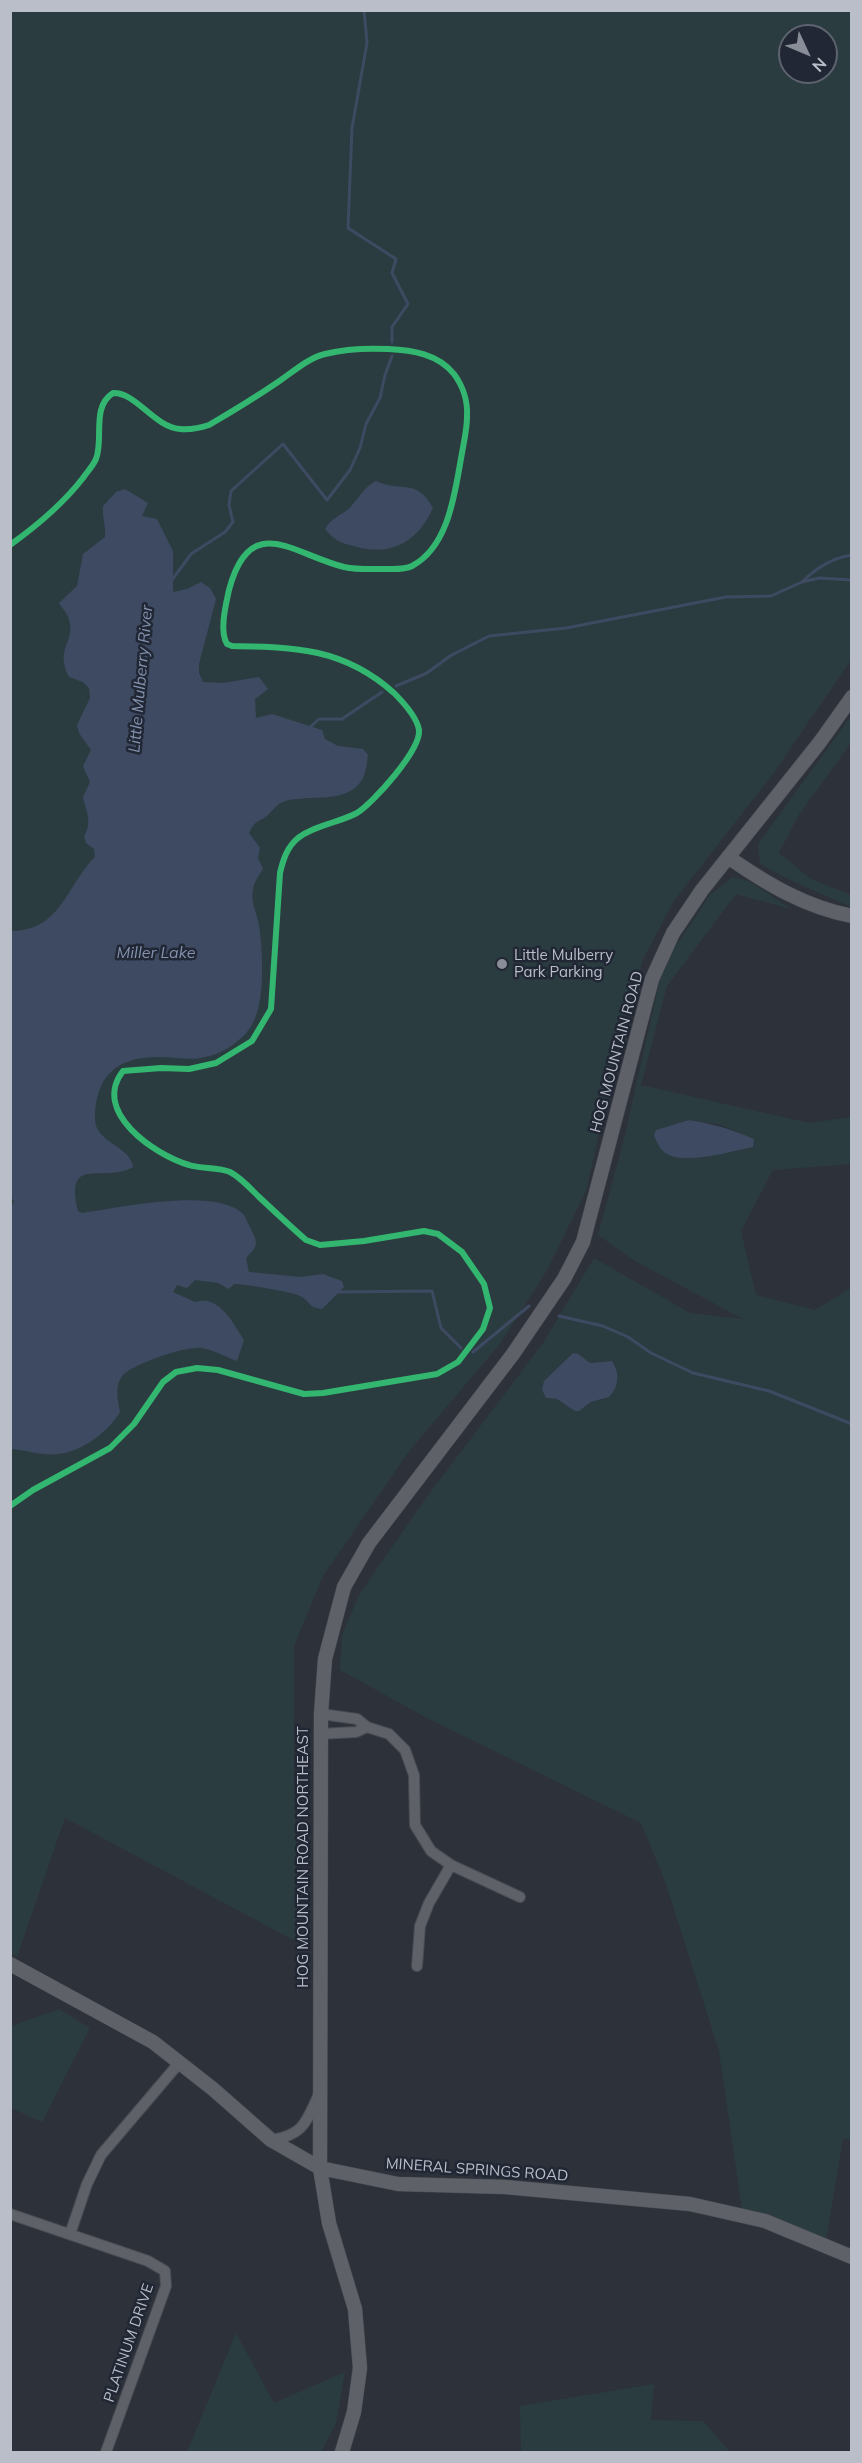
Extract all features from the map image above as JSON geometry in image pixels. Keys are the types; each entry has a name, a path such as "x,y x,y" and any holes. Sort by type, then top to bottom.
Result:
{"street":[{"name":"HOG MOUNTAIN ROAD","path":"537,1320 552,1299 583,1242 652,979 673,933 728,857 820,742 852,697"},
{"path":"728,857 793,898 834,913 852,916"},
{"name":"HOG MOUNTAIN ROAD NORTHEAST","path":"342,2452 354,2412 360,2368 355,2309 329,2223 321,2168 319,2094 320,1734 325,1659 344,1587 369,1543 537,1320"},
{"path":"321,1714 357,1719 367,1727 389,1734 405,1750 414,1775 416,1825 430,1851 451,1864 520,1897"},
{"path":"320,1734 356,1732 367,1727"},
{"path":"417,1966 420,1926 429,1903 451,1864"},
{"name":"MINERAL SPRINGS ROAD","path":"10,1964 153,2042 180,2062 271,2140 321,2168 398,2184 505,2187 690,2204 765,2221 852,2257"},
{"path":"10,2214 70,2234 87,2184 101,2155 180,2062"},
{"path":"271,2140 289,2136 300,2130 319,2094"},
{"name":"PLATINUM DRIVE","path":"70,2234 148,2261 165,2271 166,2286 106,2452"}],"shaded area":[{"path":"10,11 851,11 851,660 773,774 674,901 644,957 629,1002 586,1191 546,1272 499,1345 410,1450 323,1576 294,1646 294,1780 299,1943 65,1818 17,1957 11,1953"},
{"path":"851,716 851,743 798,816 779,853 811,879 851,895 851,907 760,864 758,844"},
{"path":"732,877 749,881 791,909 736,894 667,986 641,1085 809,1123 851,1117 851,1164 773,1170 741,1231 756,1295 815,1310 851,1288 852,2139 843,2139 826,2240 742,2209 719,2051 666,1884 641,1823 425,1717 340,1670 342,1635 360,1593 426,1498 543,1343 594,1258 690,1313 743,1319 635,1261 598,1235 624,1139 660,979 674,949 709,896","holes":["689,1120 721,1125 753,1138 656,1130","573,1353 590,1363 612,1361 616,1367 604,1399 591,1402 584,1408 569,1407 557,1399 546,1398 542,1390 547,1378"]},
{"path":"59,2009 90,2028 42,2122 11,2108 11,2026"},
{"path":"236,2333 274,2403 345,2372 336,2423 321,2452 187,2452"},
{"path":"654,2384 651,2420 703,2421 730,2452 521,2452 520,2406"}],"water":[{"path":"376,481 408,487 420,492 433,508 427,520 412,537 393,547 370,549 336,539 325,529 327,526 346,511 367,487"},
{"name":"Miller Lake","path":"125,489 148,503 142,516 157,519 173,551 173,592 187,589 201,582 210,588 216,599 199,664 199,673 203,682 223,683 259,677 268,689 255,699 256,718 272,714 322,730 325,739 338,746 363,749 368,755 364,776 356,787 335,796 289,800 279,804 252,828 249,833 260,848 258,858 263,869 252,894 262,949 261,993 255,1018 241,1038 218,1053 194,1059 160,1057 132,1060 112,1071 104,1080 99,1091 95,1119 101,1134 126,1154 133,1167 122,1171 82,1176 77,1182 75,1193 78,1211 82,1213 167,1201 191,1200 231,1206 244,1215 256,1240 255,1247 246,1258 249,1272 301,1277 323,1274 342,1281 344,1287 322,1309 312,1306 298,1295 259,1287 234,1284 229,1289 218,1283 195,1280 187,1288 177,1285 173,1292 195,1302 211,1302 230,1318 244,1340 237,1361 211,1350 195,1348 173,1352 137,1366 120,1379 117,1393 120,1412 102,1433 76,1449 58,1454 46,1454 11,1449 10,1210 14,1201 10,1196 11,931 28,929 41,924 52,915 95,857 94,849 86,843 84,836 88,821 83,797 90,782 83,766 91,750 79,733 77,725 90,698 89,688 83,682 69,677 65,667 64,652 70,628 67,616 59,603 77,586 83,554 105,537 103,506 116,492"},
{"path":"689,1120 746,1135 754,1139 753,1147 697,1158 667,1154 659,1146 654,1135 656,1130"},
{"path":"573,1353 590,1363 612,1361 617,1375 615,1389 609,1397 591,1402 579,1411 575,1411 557,1399 546,1398 542,1390 544,1381"}],"waterway":[{"name":"Little Mulberry River","path":"364,10 367,43 352,128 348,228 396,259 392,273 408,304 392,327 392,342"},
{"name":"Little Mulberry River","path":"172,580 191,554 225,532 233,522 229,505 231,491 283,444 327,500 350,470 360,448 366,424 380,398 392,356"},
{"path":"802,582 824,564 852,555"},
{"path":"396,686 427,673 450,656 489,636 566,628 726,597 771,596 802,582 819,578 852,580"},
{"path":"309,728 319,719 342,719 382,692"},
{"path":"336,1292 432,1291 441,1328 461,1348"},
{"path":"473,1352 529,1306"},
{"path":"559,1316 603,1326 628,1337 651,1353 693,1373 769,1391 852,1424"}],"cycle path":[{"path":"10,545 58,506 92,467 98,451 102,406 113,393 130,398 171,427 187,429 209,425 307,362 333,352 373,349 415,352 440,362 454,374 467,406 466,430 449,516 435,545 425,557 406,568 354,569 291,548 276,544 261,544 249,551 238,566 229,590 224,617 227,644 298,649 318,653 356,667 375,678 394,693 409,710 416,720 419,730 418,739 395,775 357,813 305,834 298,838 288,850 280,873 271,1009 252,1041 216,1063 189,1069 161,1068 123,1071 115,1086 115,1102 131,1130 145,1142 175,1160 234,1174 306,1240 320,1245 364,1241 424,1231 438,1234 462,1252 484,1284 490,1308 483,1329 458,1362 437,1374 323,1393 304,1394 218,1370 197,1368 176,1372 163,1382 134,1424 110,1448 33,1490 10,1506"}],"place":[{"name":"Little Mulberry Park Parking","path":"502,964"}]}
